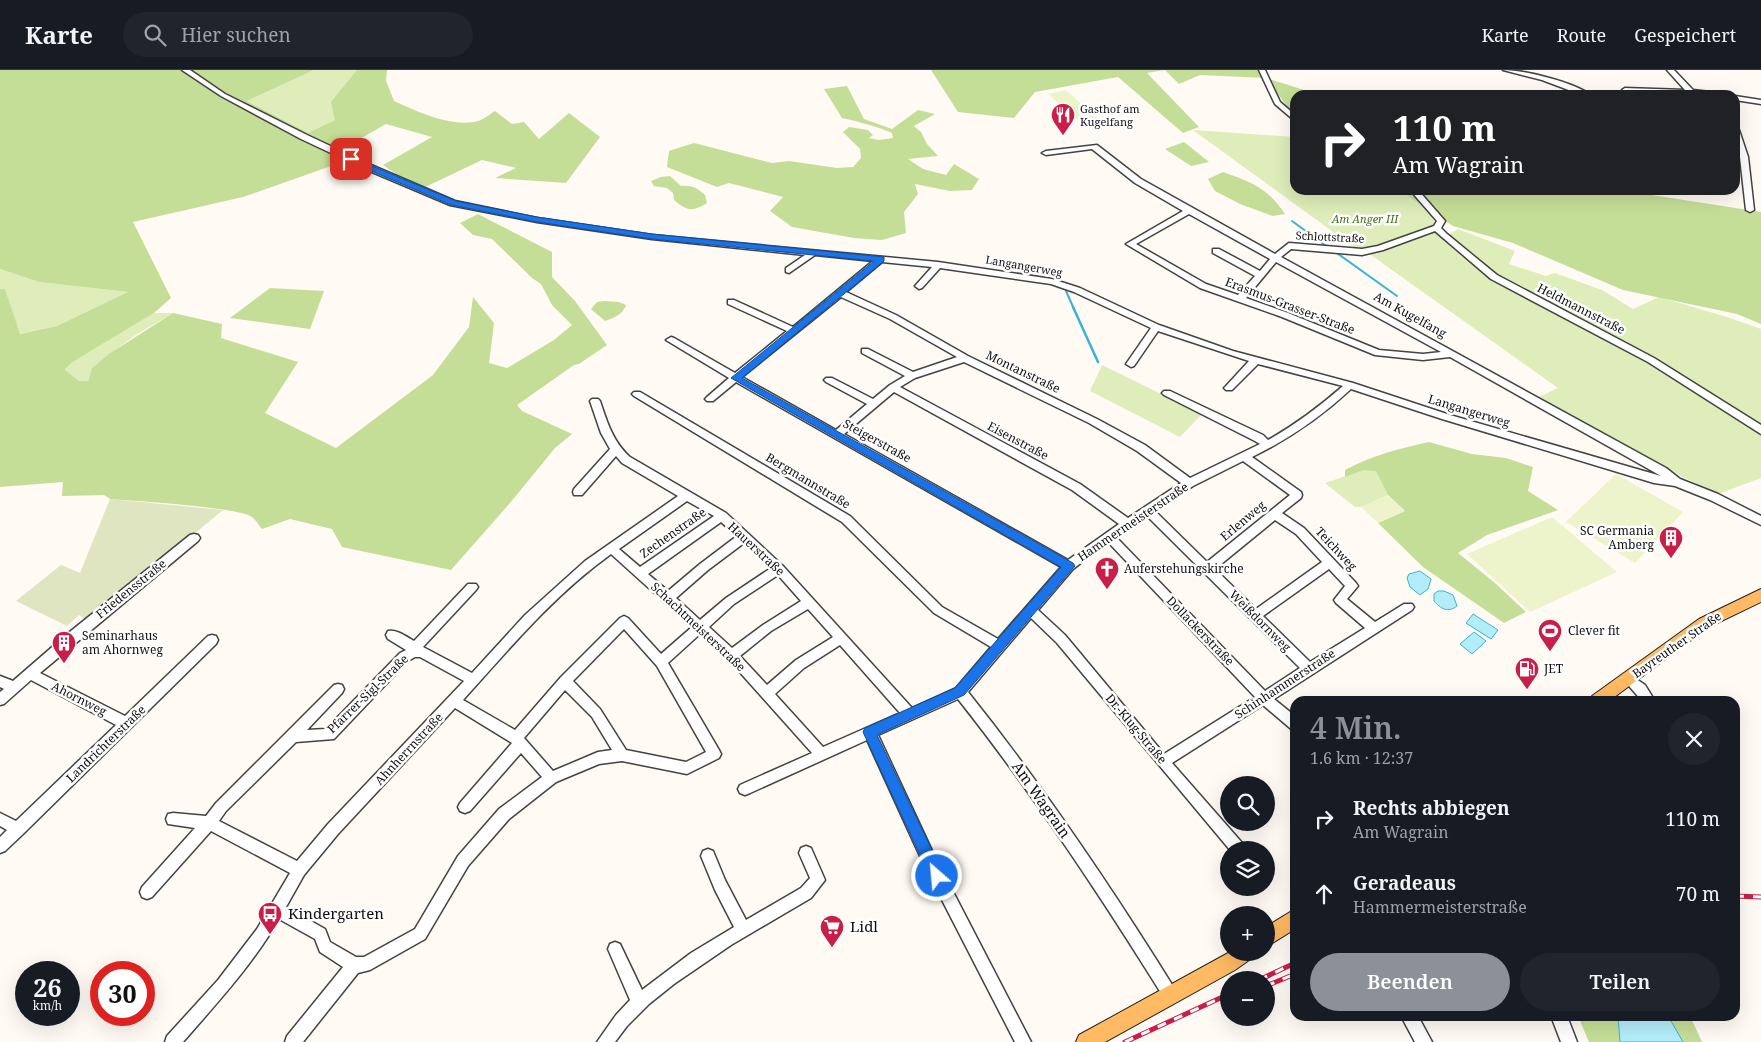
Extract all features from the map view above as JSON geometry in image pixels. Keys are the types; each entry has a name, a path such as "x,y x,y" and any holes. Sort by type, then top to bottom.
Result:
{"main road":[{"name":"Bayreuther Straße","path":"1604,696 1704,623 1761,595"},
{"path":"1275,932 1290,921"},
{"path":"1086,1042 1233,961"}],"street":[{"name":"Langangerweg","path":"185,70 222,95 304,137 368,168 453,203 585,228 652,237 938,265 1052,282 1078,290 1156,328 1256,360 1350,386 1446,417 1654,479 1676,482"},
{"path":"1262,70 1277,103 1290,115"},
{"path":"1506,70 1544,78 1575,90"},
{"path":"1670,70 1690,90"},
{"path":"1740,99 1761,102"},
{"path":"1740,145 1744,157 1750,210"},
{"name":"Am Kugelfang","path":"1046,153 1094,146 1138,181 1188,211 1276,257 1662,471 1676,482 1714,497 1761,521"},
{"name":"Heldmannstraße","path":"1418,195 1441,221 1437,228 1444,236 1494,277 1521,293 1651,360 1761,430"},
{"name":"Erasmus-Grasser-Straße","path":"1188,211 1130,244 1203,286 1285,315 1378,353 1424,357 1451,354"},
{"name":"Schlottstraße","path":"1240,300 1276,257 1289,246 1362,252 1380,248 1429,229 1437,228"},
{"path":"1216,251 1261,275"},
{"path":"789,270 812,253"},
{"path":"710,399 881,259"},
{"path":"919,286 938,265"},
{"name":"Montanstraße","path":"840,292 893,317 965,358 1094,421 1142,448 1189,483"},
{"path":"731,302 792,330"},
{"path":"1132,364 1156,328"},
{"name":"Steigerstraße","path":"672,340 1069,566"},
{"path":"865,351 912,376"},
{"path":"837,435 893,387 912,376 965,358"},
{"path":"1229,388 1256,360"},
{"path":"829,380 874,403"},
{"name":"Hammermeisterstraße","path":"960,692 1069,566 1109,536 1189,483 1267,445 1307,420 1350,386"},
{"name":"Eisenstraße","path":"893,387 1076,486 1128,524"},
{"path":"1167,393 1259,438 1267,445"},
{"name":"Bergmannstraße","path":"636,394 846,519 938,610 999,646"},
{"name":"Hauerstraße","path":"596,400 608,438 616,451 626,460 722,516 779,569 910,715"},
{"path":"578,492 616,451"},
{"name":"Erlenweg","path":"1207,569 1297,495 1244,456"},
{"name":"Ahnherrnstraße","path":"172,1042 223,985 262,934 299,870 333,829 454,702 529,618 588,564 687,496"},
{"name":"Weißdornweg","path":"1148,511 1308,668"},
{"name":"Teichweg","path":"1273,513 1300,531 1352,586 1340,600 1374,628"},
{"name":"Zechenstraße","path":"640,574 722,516"},
{"name":"Dollackerstraße","path":"1109,536 1265,699 1290,720"},
{"path":"668,598 704,567 744,537"},
{"name":"Friedensstraße","path":"0,700 70,639 194,538"},
{"name":"Schachtmeisterstraße","path":"611,548 701,626 732,656 822,754"},
{"path":"1255,616 1330,562"},
{"path":"660,662 730,601 779,569"},
{"name":"Pfarrer-Sigl-Straße","path":"414,652 419,642 463,601 472,587"},
{"path":"732,656 767,628 809,602"},
{"name":"Schinhammerstraße","path":"1163,762 1265,699 1308,668 1408,607"},
{"name":"Dr.-Klug-Straße","path":"1030,610 1043,620 1061,639 1231,841"},
{"path":"277,910 320,934 325,947 354,965 365,965 420,934 463,861 504,814 551,778 598,758 622,755 687,768 714,754 660,662 624,621 564,681 519,741 465,807"},
{"name":"Pfarrer-Sigl-Straße","path":"392,635 409,644 414,652"},
{"path":"766,694 800,664 841,638"},
{"name":"Landrichterstraße","path":"0,846 212,640"},
{"name":"Pfarrer-Sigl-Straße","path":"292,736 329,735 404,657 414,652 422,652 474,680"},
{"name":"Ahornweg","path":"31,674 127,724"},
{"path":"1629,679 1646,696"},
{"path":"0,681 14,687"},
{"path":"564,681 596,713 622,755"},
{"name":"Pfarrer-Sigl-Straße","path":"147,892 210,822 220,807 338,689"},
{"path":"745,789 960,692"},
{"name":"Am Wagrain","path":"960,692 987,724 1039,795 1171,996"},
{"path":"454,702 519,741 551,778"},
{"path":"870,732 929,860 1023,1042"},
{"path":"0,819 18,829"},
{"path":"173,819 210,822 299,870"},
{"path":"605,1042 613,1029 639,1002 684,968 806,893 818,880 806,854"},
{"path":"708,856 720,885 743,930"},
{"path":"615,949 639,1002"},
{"path":"294,1042 354,965"},
{"path":"1412,1021 1424,1042"},
{"path":"1561,1021 1569,1042"}],"green space":[{"path":"0,70 314,70 247,101 308,133 335,120 331,102 357,70 387,70 386,81 394,101 443,120 464,123 474,122 495,111 512,124 524,122 539,139 569,113 600,137 566,183 495,178 516,168 482,160 419,190 383,165 432,137 386,124 337,152 351,159 243,197 133,222 171,298 154,313 71,363 65,370 79,381 88,381 92,368 109,354 173,313 222,324 221,338 298,362 265,413 336,448 433,375 469,327 473,297 494,323 489,363 507,368 554,340 572,325 552,305 541,284 532,278 492,239 473,235 460,223 478,214 552,252 552,277 575,301 607,345 579,364 574,365 517,405 522,411 572,434 555,448 451,570 342,547 332,529 290,519 262,529 252,517 228,510 110,499 104,495 62,496 63,482 0,487 0,289 5,289 20,334 57,326 128,292 39,282 0,269"},
{"path":"314,70 357,70 335,120 308,133 247,101"},
{"path":"931,70 1164,70 1147,73 1199,127 1183,133 1118,77 1035,92 1014,118 958,112"},
{"path":"1165,70 1262,70 1266,78 1200,75 1179,84"},
{"path":"1266,78 1304,90 1290,90 1290,110"},
{"path":"847,86 864,119 892,129 918,110 935,114 914,126 921,132 927,144 938,156 908,159 923,169 946,175 954,164 979,179 972,190 950,191 915,184 918,194 904,212 906,233 882,240 854,238 792,227 770,211 783,197 729,183 717,187 667,167 669,151 694,143 772,163 789,161 837,168 853,167 861,158 860,149 843,132 849,127 868,130 873,135 869,138 879,140 893,138 892,133 868,124 842,118 824,89"},
{"path":"1066,90 1102,123 1085,126 1048,94"},
{"name":"Am Anger III","path":"1193,130 1290,137 1290,195 1418,195 1428,208 1435,224 1396,241 1358,250"},
{"path":"1184,142 1209,162 1191,166 1165,149"},
{"path":"1223,172 1258,187 1279,205 1285,214 1273,216 1240,204 1215,191 1208,179"},
{"path":"670,176 681,186 699,190 705,195 707,203 693,209 686,208 674,200 673,193 667,188 654,186 651,181"},
{"path":"1406,195 1652,195 1761,212 1761,324 1737,314 1623,290 1513,243 1453,226"},
{"path":"1458,229 1515,251 1509,264 1546,276 1555,273 1602,290 1633,309 1659,297 1761,329 1761,478 1718,494 1648,460 1537,398 1558,388 1368,253 1428,233 1434,232 1443,238"},
{"path":"0,269 39,282 129,292 57,326 19,334 5,289 0,289"},
{"path":"270,288 324,291 310,329 230,318"},
{"path":"597,302 619,302 626,305 615,317 605,321 591,309"},
{"path":"154,313 173,313 134,336 92,368 88,381 79,381 65,371 71,363"},
{"path":"1102,365 1202,414 1180,437 1090,391"},
{"path":"1429,442 1472,454 1506,458 1533,467 1528,491 1558,510 1487,535 1458,553 1495,583 1526,612 1504,623 1423,567 1378,523 1405,511 1388,495 1376,471 1364,470 1345,477 1345,470 1366,460"},
{"path":"1364,470 1376,470 1388,495 1361,507 1355,507 1325,483"},
{"path":"1616,474 1683,512 1635,563 1566,522"},
{"path":"1388,495 1405,511 1378,523 1361,507"},
{"path":"110,499 223,510 89,621 79,615 67,626 16,601 61,565 80,573"},
{"path":"1552,517 1617,572 1530,612 1467,554"},
{"path":"1580,1021 1692,1021 1702,1042 1589,1042"}],"water":[{"path":"1420,571 1431,579 1428,589 1420,595 1410,587 1407,578 1409,574"},
{"path":"1438,591 1444,591 1453,595 1457,606 1448,610 1439,606 1434,601 1434,594"},
{"path":"1473,614 1498,630 1491,639 1466,623"},
{"path":"1474,632 1486,641 1472,654 1460,644"},
{"path":"1618,1021 1671,1021 1683,1042 1620,1042"}],"waterway":[{"path":"1292,221 1329,248"},
{"path":"1334,251 1397,296"},
{"path":"1066,291 1074,309"},
{"path":"1073,307 1098,362"}],"railway":[{"path":"1740,896 1761,897"},
{"path":"1275,972 1290,965"},
{"path":"1275,982 1290,976"},
{"path":"1125,1042 1220,998"}],"place":[{"name":"Gasthof am Kugelfang","path":"1063,136"},
{"name":"SC Germania Amberg","path":"1671,559"},
{"name":"Auferstehungskirche","path":"1107,590"},
{"name":"Clever fit","path":"1550,652"},
{"name":"Seminarhaus am Ahornweg","path":"64,664"},
{"name":"JET","path":"1527,690"},
{"name":"Kindergarten","path":"270,935"},
{"name":"Lidl","path":"832,948"}],"route":[{"path":"351,159 368,168 453,203 537,220 652,237 881,259 792,330 736,378 1069,566 960,692 870,732 937,876"}]}
